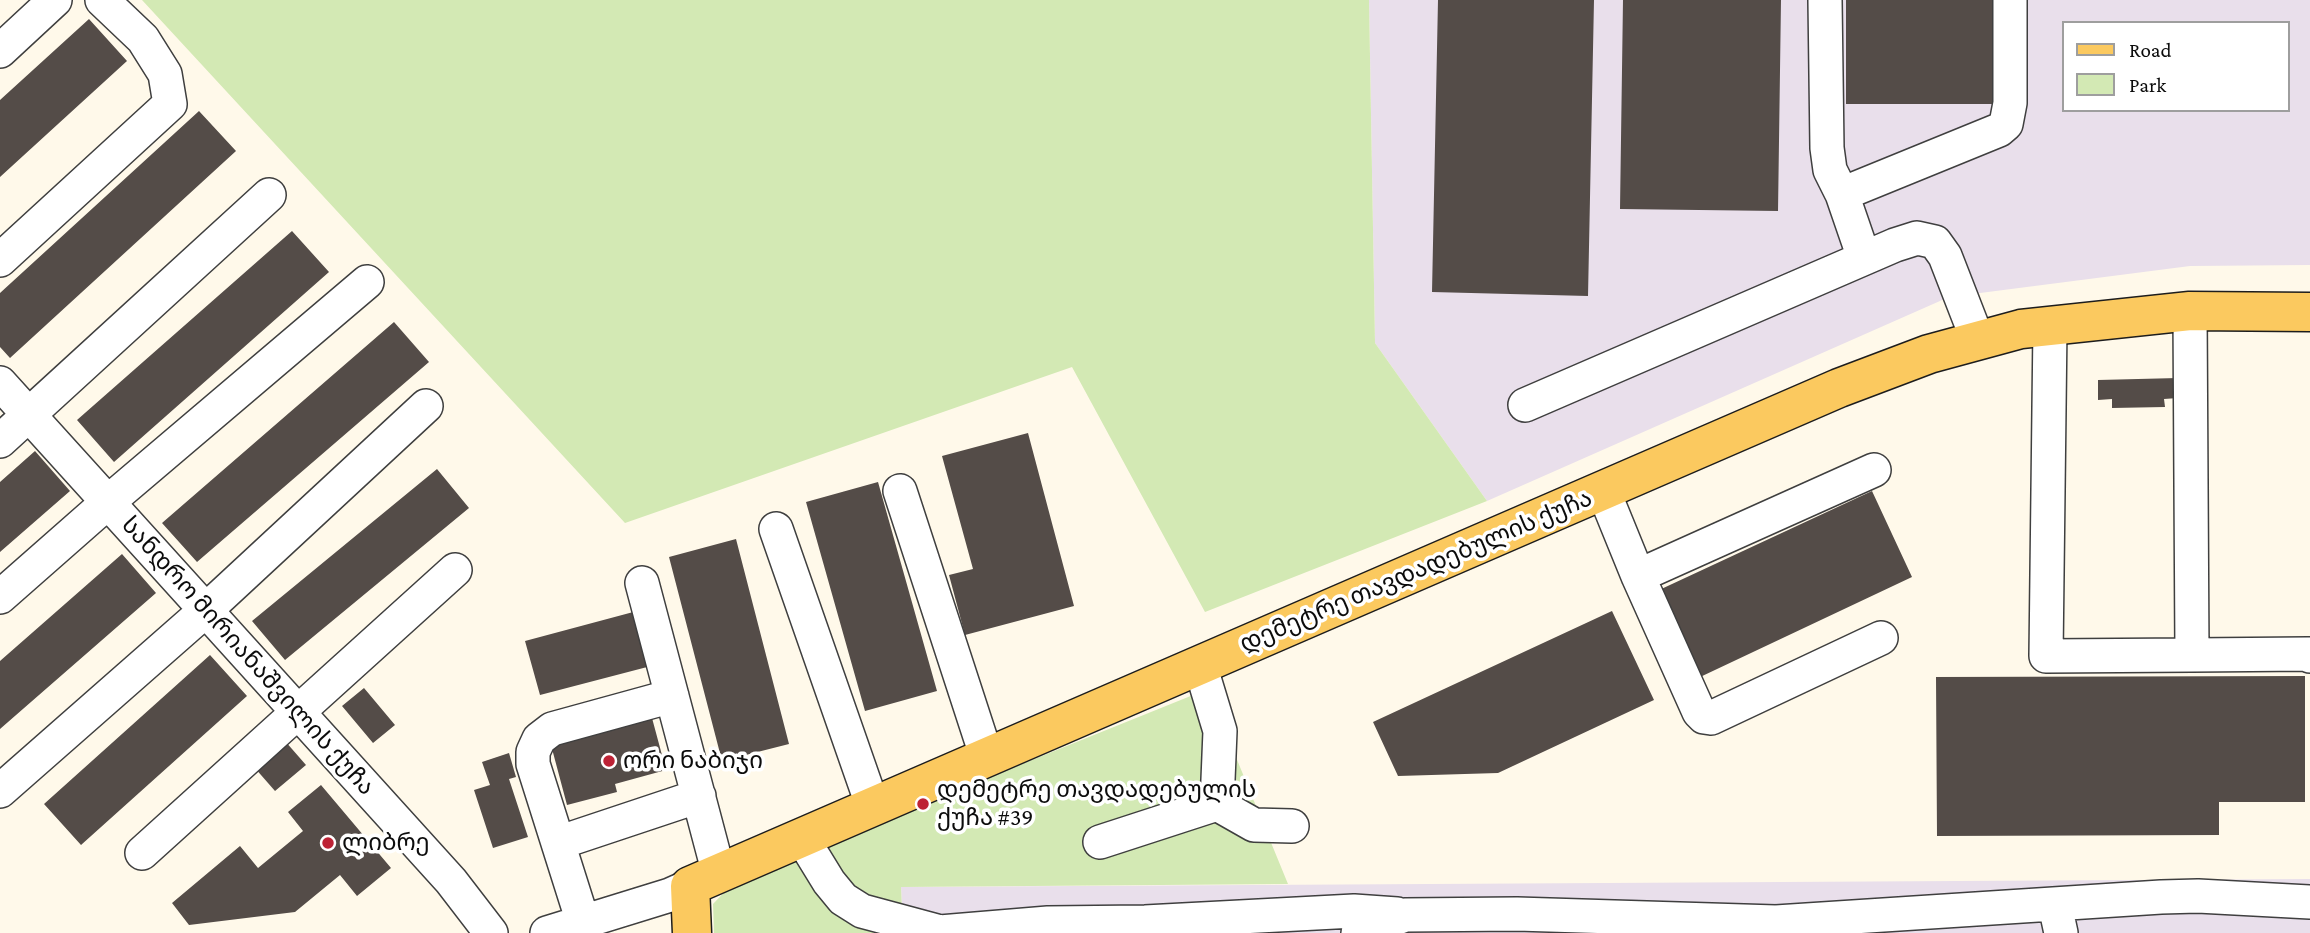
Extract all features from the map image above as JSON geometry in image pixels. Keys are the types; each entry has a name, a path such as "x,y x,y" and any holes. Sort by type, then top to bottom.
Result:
{"main road":[{"name":"დემეტრე თავდადებულის ქუჩა","path":"705,880 1839,388 1929,354 2021,329 2190,311 2310,312"},
{"path":"692,933 705,880"}],"street":[{"path":"0,51 55,0"},
{"path":"0,260 170,104 166,74 143,38 102,0"},
{"path":"1825,0 1827,148 1830,170 1842,194 1864,258"},
{"path":"1842,194 1999,130 2006,124 2010,116 2010,0"},
{"path":"0,441 270,195"},
{"path":"1525,405 1864,258 1917,239 1935,242 1945,256 1978,341"},
{"path":"0,597 367,282"},
{"path":"2190,311 2192,655"},
{"path":"2050,326 2046,656 2310,656"},
{"name":"სანდრო მირიანაშვილის ქუჩა","path":"0,383 451,881 491,933"},
{"path":"0,791 206,610 426,406"},
{"path":"1638,576 1874,470"},
{"path":"1603,490 1638,576 1699,712 1704,717 1711,719 1881,638"},
{"path":"900,491 986,758"},
{"path":"776,529 873,807"},
{"path":"142,853 455,570"},
{"path":"642,583 699,796 705,880"},
{"path":"1200,665 1220,732 1217,804"},
{"path":"583,922 533,764 533,752 540,739 552,729 672,696"},
{"path":"558,843 699,796"},
{"path":"1100,842 1217,804 1254,825 1292,826"},
{"path":"802,838 829,882 843,899 862,911 940,933 1048,923 1145,922 1354,911 1405,915 1517,914 1735,927 1790,922 2058,919 2198,896 2310,902"},
{"name":"დემეტრე თავდადებულის ქუჩა","path":"547,933 670,895 705,880"},
{"path":"1358,933 1405,915"}],"shaded area":[{"path":"1369,0 2310,0 2310,265 2190,266 1949,297 1487,501 1375,343"},
{"path":"2310,879 2310,933 903,933 901,887"}],"green space":[{"path":"142,0 1369,0 1375,343 1487,501 1205,612 1072,367 625,523"},
{"path":"1208,689 1288,884 901,887 903,933 714,933 713,904 737,879"}],"building":[{"path":"1438,0 1594,0 1588,296 1432,292"},
{"path":"1623,0 1781,0 1778,211 1620,209"},
{"path":"1846,0 1997,0 1997,104 1846,104"},
{"path":"89,19 127,61 0,177 0,100"},
{"path":"199,111 236,151 10,358 0,347 0,293"},
{"path":"292,231 329,272 114,462 77,420"},
{"path":"394,322 429,362 197,562 162,523"},
{"path":"2178,378 2178,398 2164,399 2165,407 2112,408 2112,399 2098,400 2098,380"},
{"path":"1028,433 1074,606 965,635 949,575 973,569 942,456"},
{"path":"35,451 70,491 0,552 0,482"},
{"path":"437,469 469,508 285,660 252,621"},
{"path":"878,482 937,691 865,711 806,502"},
{"path":"1872,491 1912,577 1698,678 1657,591"},
{"path":"736,539 789,744 722,761 669,557"},
{"path":"122,554 156,593 0,729 0,661"},
{"path":"637,611 651,666 540,695 525,641"},
{"path":"1612,611 1654,700 1498,773 1398,776 1373,722"},
{"path":"210,655 247,696 81,845 44,804"},
{"path":"2305,676 2305,802 2219,802 2219,835 1937,836 1936,677"},
{"path":"364,688 395,725 373,743 342,706"},
{"path":"652,718 666,770 615,784 617,792 567,805 551,745"},
{"path":"285,741 306,765 275,791 254,767"},
{"path":"509,753 516,777 509,779 528,837 493,848 474,790 490,785 482,762"},
{"path":"321,785 391,868 357,896 340,875 295,912 189,925 172,903 240,846 258,868 303,831 288,812"}],"place":[{"name":"ორი ნაბიჯი","path":"609,761"},
{"name":"დემეტრე თავდადებულის ქუჩა #39","path":"923,804"},
{"name":"ლიბრე","path":"328,843"}]}
